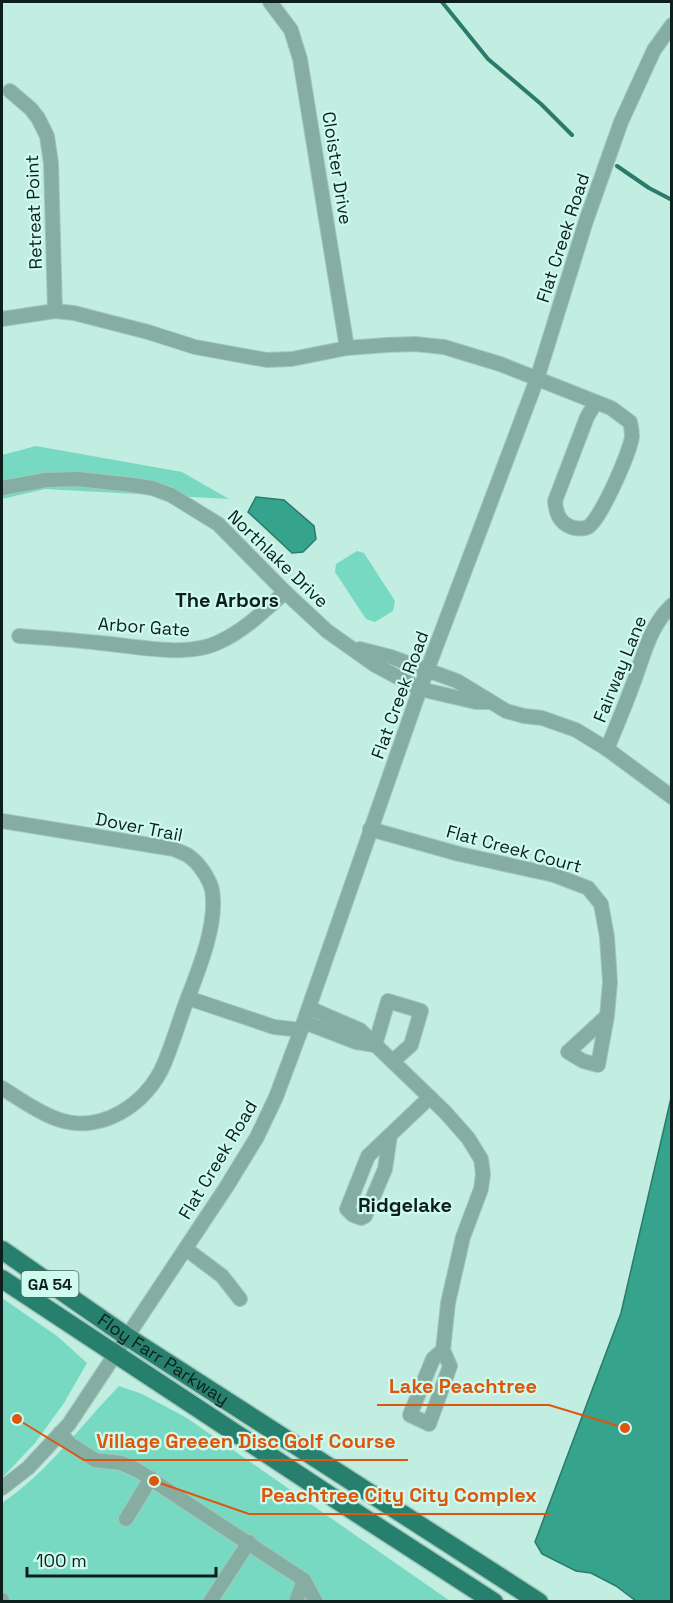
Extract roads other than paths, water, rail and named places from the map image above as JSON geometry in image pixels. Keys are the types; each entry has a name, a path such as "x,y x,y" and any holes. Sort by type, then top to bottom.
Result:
{"main road":[{"name":"Floy Farr Parkway","path":"2,1250 126,1336 539,1602"},
{"name":"Floy Farr Parkway","path":"2,1279 494,1602"}],"street":[{"name":"Cloister Drive","path":"270,2 291,30 302,67 347,348"},
{"name":"Flat Creek Road","path":"2,1488 28,1468 69,1424 186,1249 257,1137 276,1097 420,689 537,380 586,221 621,122 654,50 672,25"},
{"name":"Retreat Point","path":"4,89 31,109 47,136 51,163 55,311"},
{"path":"2,319 55,311 99,319 195,347 267,360 292,360 347,348 415,344 444,347 500,364 537,380 596,402 611,408 630,422 632,437 608,501 588,527 578,529 562,522 556,515 555,501 587,417 596,402"},
{"name":"Northlake Drive","path":"2,488 46,480 76,479 152,488 171,495 218,524 327,631 375,665 420,689 476,702 489,702"},
{"name":"Arbor Gate","path":"19,636 189,650 219,643 235,633 285,592"},
{"name":"Fairway Lane","path":"607,749 646,644 662,614 672,605"},
{"name":"Northlake Drive","path":"352,647 391,657 457,681 506,711 560,722 607,749 672,797"},
{"name":"Dover Trail","path":"2,821 174,849 191,857 212,887 215,908 203,955 163,1065 142,1097 128,1110 94,1122 75,1123 59,1120 38,1110 2,1088"},
{"name":"Flat Creek Court","path":"370,829 459,854 554,875 588,888 601,904 607,937 610,982 607,1016"},
{"path":"188,998 274,1028 302,1026 356,1042 375,1045"},
{"path":"375,1045 388,1001 421,1011 411,1045 393,1061"},
{"path":"309,1008 360,1030 430,1097 468,1138 481,1159 483,1174 481,1189 456,1263 448,1303 443,1350 450,1366 429,1424 411,1416 433,1359 443,1350"},
{"path":"390,1135 385,1169 365,1216 361,1218 353,1215 347,1209 368,1156 390,1135 430,1097"},
{"path":"186,1249 222,1276 240,1299"},
{"path":"60,1433 70,1444 95,1460 121,1463 151,1478 249,1542 304,1580 316,1602"},
{"path":"126,1519 151,1478"},
{"path":"210,1602 249,1542"},
{"path":"296,1602 304,1580"}],"waterway":[{"path":"442,2 488,59 541,104 572,135"},
{"path":"617,166 649,188 672,200"}],"place":[{"name":"Village Greeen Disc Golf Course","path":"17,1419"},
{"name":"Lake Peachtree","path":"625,1428"},
{"name":"Peachtree City City Complex","path":"154,1481"}],"district":[{"name":"The Arbors","path":"227,600"},
{"name":"Ridgelake","path":"405,1205"}]}
